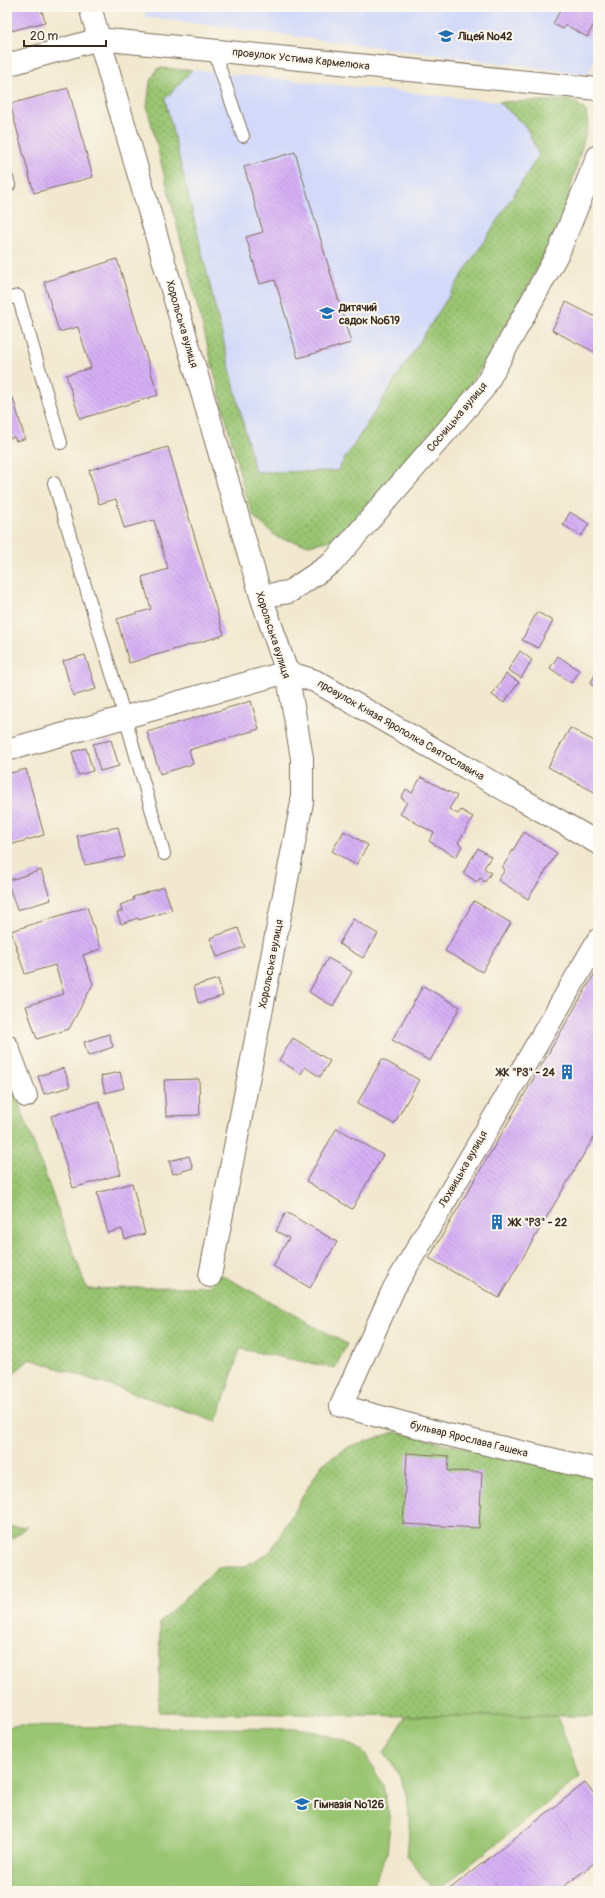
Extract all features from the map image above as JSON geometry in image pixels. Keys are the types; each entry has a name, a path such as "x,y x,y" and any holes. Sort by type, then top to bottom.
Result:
{"street":[{"name":"Хорольська вулиця","path":"90,7 261,596 287,672 302,758 302,802 210,1276"},
{"name":"провулок Устима Кармелюка","path":"7,65 99,39 598,89"},
{"name":"Сосницька вулиця","path":"261,596 289,592 332,563 484,388 559,251 598,156"},
{"path":"7,750 287,672"},
{"name":"провулок Князя Ярополка Святославича","path":"287,672 315,681 598,843"},
{"name":"Лохвицька вулиця","path":"341,1406 394,1288 598,940"},
{"path":"7,1046 26,1096"},
{"name":"бульвар Ярослава Гашека","path":"341,1406 444,1434 598,1470"}],"lane":[{"path":"214,51 243,136"},
{"path":"7,299 18,296 61,444"},
{"path":"54,483 125,717 164,854"}],"shaded area":[{"name":"Ліцей №42","path":"143,7 598,7 598,55 587,74 146,17"},
{"name":"Дитячий садок №619","path":"192,70 499,102 526,127 539,155 337,471 255,472 165,98"}],"green space":[{"path":"158,68 192,70 165,99 255,472 337,471 539,155 526,127 499,102 572,100 586,111 588,125 564,211 536,271 481,368 459,400 352,523 333,540 309,545 278,538 254,517 244,490 147,107 150,82"},
{"path":"7,1070 87,1289 208,1286 220,1274 347,1344 335,1368 240,1349 217,1421 30,1359 7,1379"},
{"path":"395,1432 598,1478 598,1716 406,1716 159,1712 160,1622 218,1567 243,1567 270,1552 321,1465 350,1446"},
{"path":"7,1527 28,1527 7,1542"},
{"path":"406,1716 557,1716 580,1777 437,1891 434,1891 407,1856 409,1827 408,1802 400,1778 384,1753"},
{"path":"7,1727 305,1729 343,1740 363,1751 383,1785 390,1822 387,1854 374,1882 365,1891 7,1891"}],"building":[{"path":"7,7 41,7 45,22 7,32"},
{"path":"562,7 598,7 598,17 587,37 566,25 563,29 553,24"},
{"path":"68,88 93,177 34,193 10,104"},
{"path":"295,152 351,343 298,358 275,280 260,284 246,237 263,232 244,167"},
{"path":"117,259 158,395 80,419 66,375 91,368 78,327 59,332 44,282"},
{"path":"566,302 598,318 598,354 552,330"},
{"path":"13,398 25,439 16,441 14,437 7,439 7,400"},
{"path":"168,447 224,635 129,663 117,619 151,609 142,577 168,569 154,520 124,528 116,499 99,504 89,470"},
{"path":"570,512 589,524 581,536 563,525"},
{"path":"537,612 553,621 538,648 522,640"},
{"path":"520,651 532,660 521,678 508,670"},
{"path":"85,655 96,689 73,696 63,661"},
{"path":"558,656 580,671 571,683 550,668"},
{"path":"598,669 598,688 590,684"},
{"path":"506,674 519,682 504,703 492,695"},
{"path":"251,701 259,729 189,750 193,764 160,774 147,732"},
{"path":"570,728 598,743 598,766 596,769 598,770 598,794 548,767"},
{"path":"111,740 119,766 100,771 93,744"},
{"path":"86,748 93,771 78,775 72,752"},
{"path":"26,769 44,835 7,846 7,774"},
{"path":"421,777 457,796 449,809 458,814 461,810 473,817 458,843 462,846 456,857 429,841 434,833 400,814 407,802 401,798 406,789 412,793"},
{"path":"118,827 125,857 85,865 77,836"},
{"path":"344,831 368,845 356,865 332,851"},
{"path":"524,832 557,853 528,899 498,880 505,870 502,868"},
{"path":"478,848 491,857 484,868 491,873 485,882 480,878 477,882 463,873"},
{"path":"41,870 51,900 17,910 7,881"},
{"path":"164,887 172,910 139,920 138,918 121,924 117,913 122,911 120,905 134,900 133,897"},
{"path":"474,901 511,923 482,972 445,951"},
{"path":"87,907 101,949 83,955 93,984 69,1029 37,1039 26,1006 64,994 55,965 25,974 11,931"},
{"path":"353,919 378,934 363,958 339,944"},
{"path":"238,928 245,947 217,957 210,938"},
{"path":"328,958 352,972 333,1006 309,992"},
{"name":"ЖК \"РЗ\" - 22","path":"598,968 598,1130 499,1298 429,1258"},
{"path":"218,979 223,996 198,1003 194,986"},
{"path":"423,986 460,1007 430,1061 392,1040"},
{"path":"109,1034 113,1047 88,1056 84,1042"},
{"path":"293,1038 330,1061 320,1077 305,1067 301,1074 279,1060"},
{"path":"382,1059 419,1080 394,1124 357,1104"},
{"path":"64,1068 70,1087 44,1094 38,1076"},
{"path":"120,1072 124,1088 105,1093 101,1076"},
{"path":"199,1079 200,1115 166,1116 164,1080"},
{"path":"99,1101 121,1174 73,1188 51,1116"},
{"path":"337,1128 383,1155 352,1209 306,1181"},
{"path":"189,1156 193,1168 173,1174 169,1161"},
{"path":"132,1183 145,1234 125,1239 122,1229 108,1233 97,1193"},
{"path":"286,1212 337,1242 310,1288 273,1266 289,1238 276,1231"},
{"path":"407,1453 449,1456 448,1471 482,1472 479,1528 403,1524"},
{"path":"585,1783 598,1799 598,1860 558,1891 447,1891"}],"place":[{"name":"Ліцей №42","path":"446,36"},
{"name":"Дитячий садок №619","path":"327,313"},
{"name":"ЖК \"РЗ\" - 24","path":"567,1072"},
{"name":"ЖК \"РЗ\" - 22","path":"497,1222"},
{"name":"Гімназія №126","path":"302,1804"}]}
